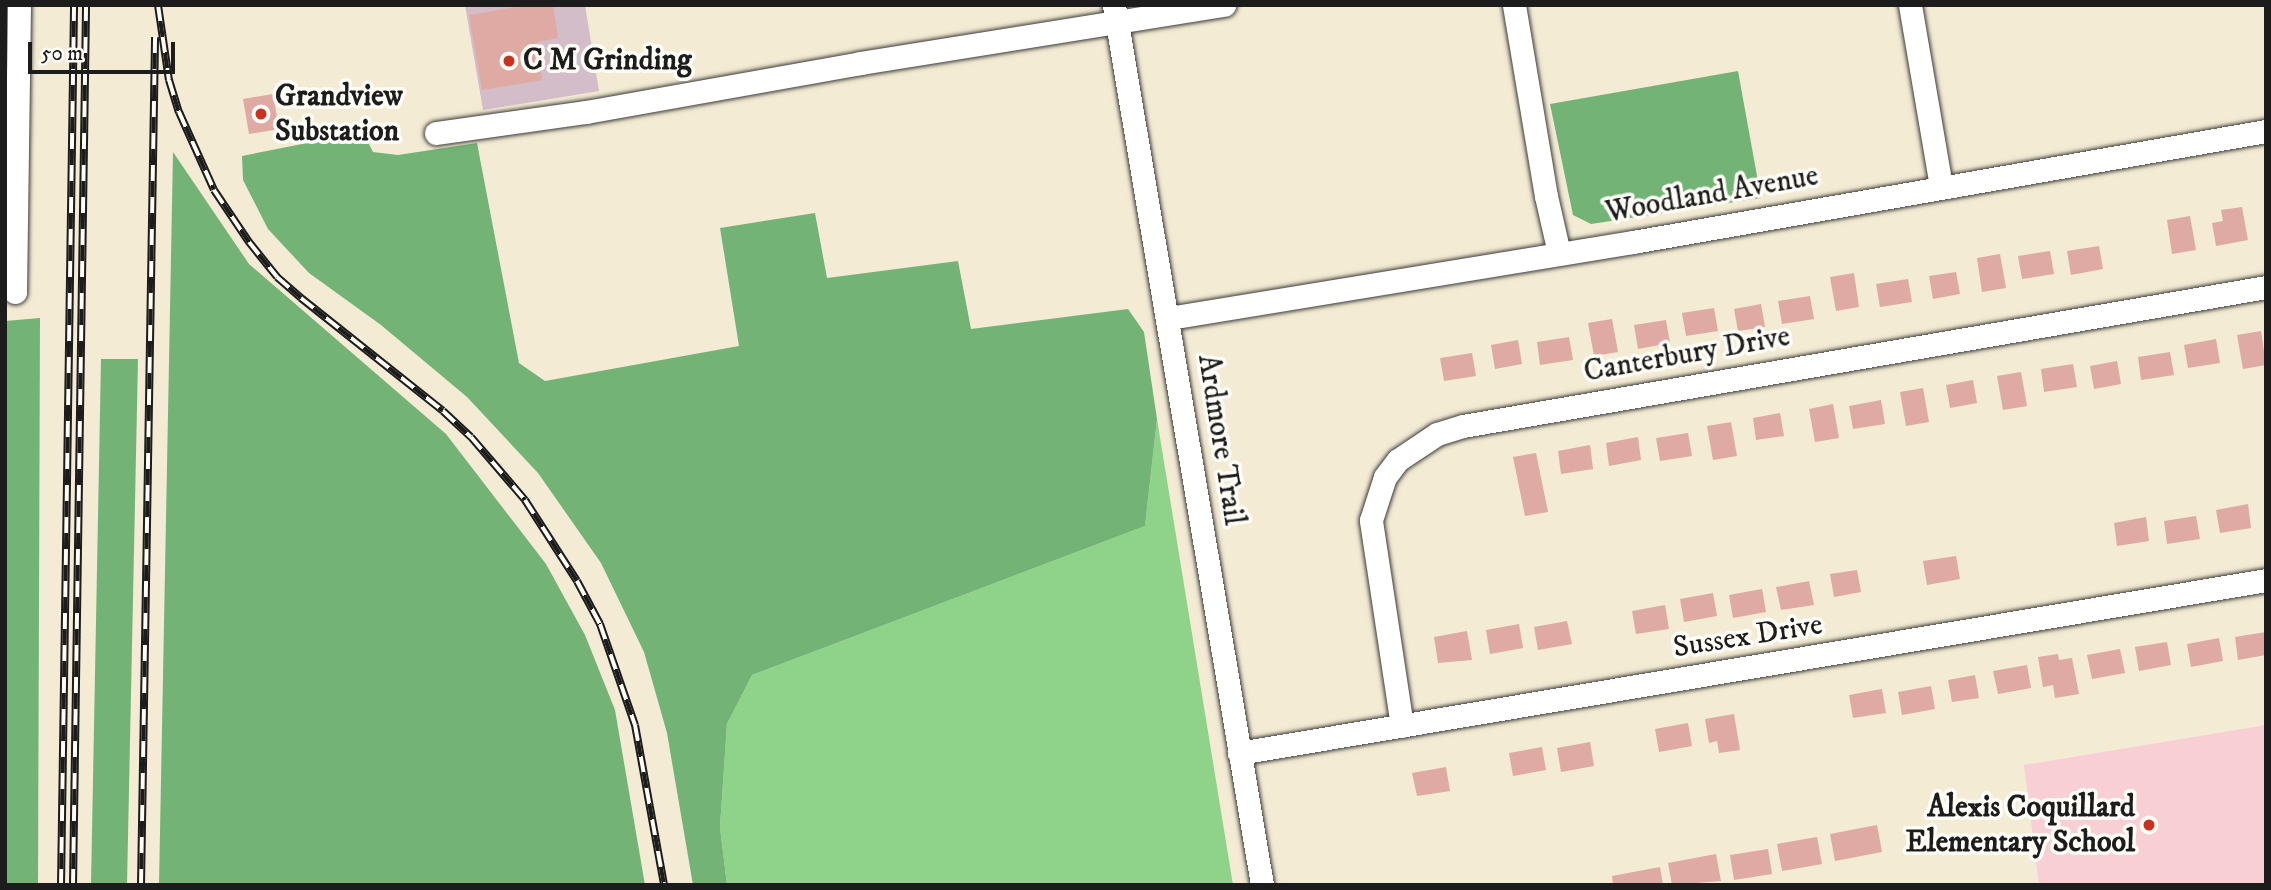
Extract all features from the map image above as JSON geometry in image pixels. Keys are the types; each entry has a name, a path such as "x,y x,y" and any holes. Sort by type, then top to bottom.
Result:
{"street":[{"path":"15,292 19,5"},
{"path":"436,133 548,118 1116,13 1224,5"},
{"path":"1514,5 1546,196 1559,253"},
{"path":"1910,5 1941,187"},
{"name":"Ardmore Trail","path":"1116,13 1262,885"},
{"name":"Woodland Avenue","path":"1169,318 2266,131"},
{"name":"Canterbury Drive","path":"1402,726 1371,520 1385,477 1408,453 1437,434 1517,416 2266,286"},
{"name":"Sussex Drive","path":"1239,753 2266,580"}],"shaded area":[{"path":"465,5 585,5 599,91 483,110"},
{"name":"Alexis Coquillard Elementary School","path":"2266,725 2266,885 2039,885 2024,765"}],"green space":[{"path":"1738,71 1761,198 1591,224 1573,215 1550,104"},
{"path":"363,132 373,152 398,155 477,143 519,363 545,381 739,346 720,228 815,213 827,278 958,261 971,329 1128,309 1144,332 1157,419 1145,526 752,675 727,724 720,827 727,885 693,885 667,733 644,652 601,563 538,473 467,397 381,325 309,273 268,229 243,180 242,156"},
{"path":"173,152 249,264 446,434 546,564 585,635 615,710 645,885 159,885"},
{"path":"40,318 38,885 5,885 5,321"},
{"path":"101,359 138,359 127,885 91,885"},
{"path":"1157,419 1233,885 727,885 720,827 727,724 752,675 1145,526"}],"building":[{"name":"C M Grinding","path":"527,5 553,5 558,38 537,42 542,80 482,90 469,15"},
{"name":"Grandview Substation","path":"273,94 279,129 249,134 243,99"},
{"path":"2242,207 2248,240 2216,246 2212,223 2223,221 2221,210"},
{"path":"2190,216 2196,250 2172,254 2167,220"},
{"path":"2099,246 2103,269 2071,275 2067,251"},
{"path":"2050,251 2054,274 2022,279 2018,256"},
{"path":"2000,254 2006,288 1982,292 1977,258"},
{"path":"1956,272 1960,294 1933,299 1929,276"},
{"path":"1854,273 1859,307 1836,311 1830,277"},
{"path":"1908,279 1912,302 1880,307 1876,284"},
{"path":"1810,296 1814,319 1782,324 1778,301"},
{"path":"1761,304 1765,327 1738,331 1734,309"},
{"path":"1714,308 1718,331 1686,336 1682,313"},
{"path":"1612,319 1618,352 1594,356 1588,323"},
{"path":"1666,320 1670,343 1638,349 1634,325"},
{"path":"2261,331 2266,365 2243,369 2237,335"},
{"path":"1569,337 1573,360 1540,365 1537,342"},
{"path":"2216,339 2220,363 2188,368 2184,345"},
{"path":"1518,340 1522,364 1495,369 1491,345"},
{"path":"2170,352 2174,375 2141,380 2138,357"},
{"path":"1472,353 1476,376 1444,381 1440,358"},
{"path":"2117,361 2121,384 2094,389 2090,366"},
{"path":"2073,364 2077,387 2044,392 2041,369"},
{"path":"2021,372 2027,406 2003,410 1997,376"},
{"path":"1973,380 1977,403 1950,408 1946,385"},
{"path":"1923,388 1929,422 1906,426 1900,392"},
{"path":"1881,400 1885,424 1853,429 1849,406"},
{"path":"1833,404 1839,438 1815,442 1809,409"},
{"path":"1780,413 1784,436 1756,440 1753,418"},
{"path":"1731,422 1737,456 1713,460 1707,426"},
{"path":"1688,433 1692,456 1660,461 1656,438"},
{"path":"1638,437 1641,460 1609,466 1606,443"},
{"path":"1590,445 1593,469 1561,474 1558,451"},
{"path":"1536,453 1548,512 1525,516 1513,457"},
{"path":"2248,504 2251,528 2220,533 2216,510"},
{"path":"2196,516 2200,539 2167,544 2164,521"},
{"path":"2146,517 2149,541 2117,546 2114,523"},
{"path":"1956,556 1960,579 1927,585 1923,561"},
{"path":"1857,570 1861,592 1834,597 1830,574"},
{"path":"1809,581 1814,605 1781,610 1776,587"},
{"path":"1762,589 1766,612 1733,618 1729,595"},
{"path":"1713,593 1717,616 1684,622 1680,599"},
{"path":"1665,605 1669,629 1636,634 1632,611"},
{"path":"1567,621 1572,644 1538,650 1534,627"},
{"path":"1519,624 1523,648 1490,654 1486,630"},
{"path":"1467,631 1472,660 1438,663 1434,637"},
{"path":"2266,632 2266,655 2238,660 2235,637"},
{"path":"2219,638 2223,661 2191,667 2187,644"},
{"path":"2167,642 2171,665 2139,671 2135,647"},
{"path":"2120,649 2125,673 2092,679 2087,655"},
{"path":"2058,654 2059,660 2072,658 2079,694 2055,698 2053,685 2043,687 2038,657"},
{"path":"2027,665 2031,688 1998,694 1993,671"},
{"path":"1975,675 1979,698 1952,702 1948,680"},
{"path":"1931,686 1935,709 1902,715 1898,692"},
{"path":"1882,689 1886,713 1853,718 1849,695"},
{"path":"1734,714 1740,750 1719,753 1717,741 1709,743 1705,719"},
{"path":"1688,723 1692,746 1659,752 1655,729"},
{"path":"1590,742 1594,766 1561,772 1557,748"},
{"path":"1542,747 1546,770 1513,776 1509,753"},
{"path":"1446,767 1450,791 1417,796 1412,773"},
{"path":"1877,825 1882,852 1835,861 1830,834"},
{"path":"1817,837 1822,864 1782,871 1777,844"},
{"path":"1768,849 1772,874 1734,880 1730,855"},
{"path":"1716,854 1721,881 1672,885 1668,863"},
{"path":"1660,867 1663,885 1613,885 1612,876"}],"railway":[{"path":"61,885 74,5"},
{"path":"73,885 86,5"},
{"path":"158,5 169,80 179,112 214,190 249,242 277,277 443,411 471,437 525,500 577,581 600,624 635,725 664,885"},
{"path":"141,885 155,37"}],"place":[{"name":"C M Grinding","path":"509,61"},
{"name":"Grandview Substation","path":"261,114"},
{"name":"Alexis Coquillard Elementary School","path":"2149,825"}]}
